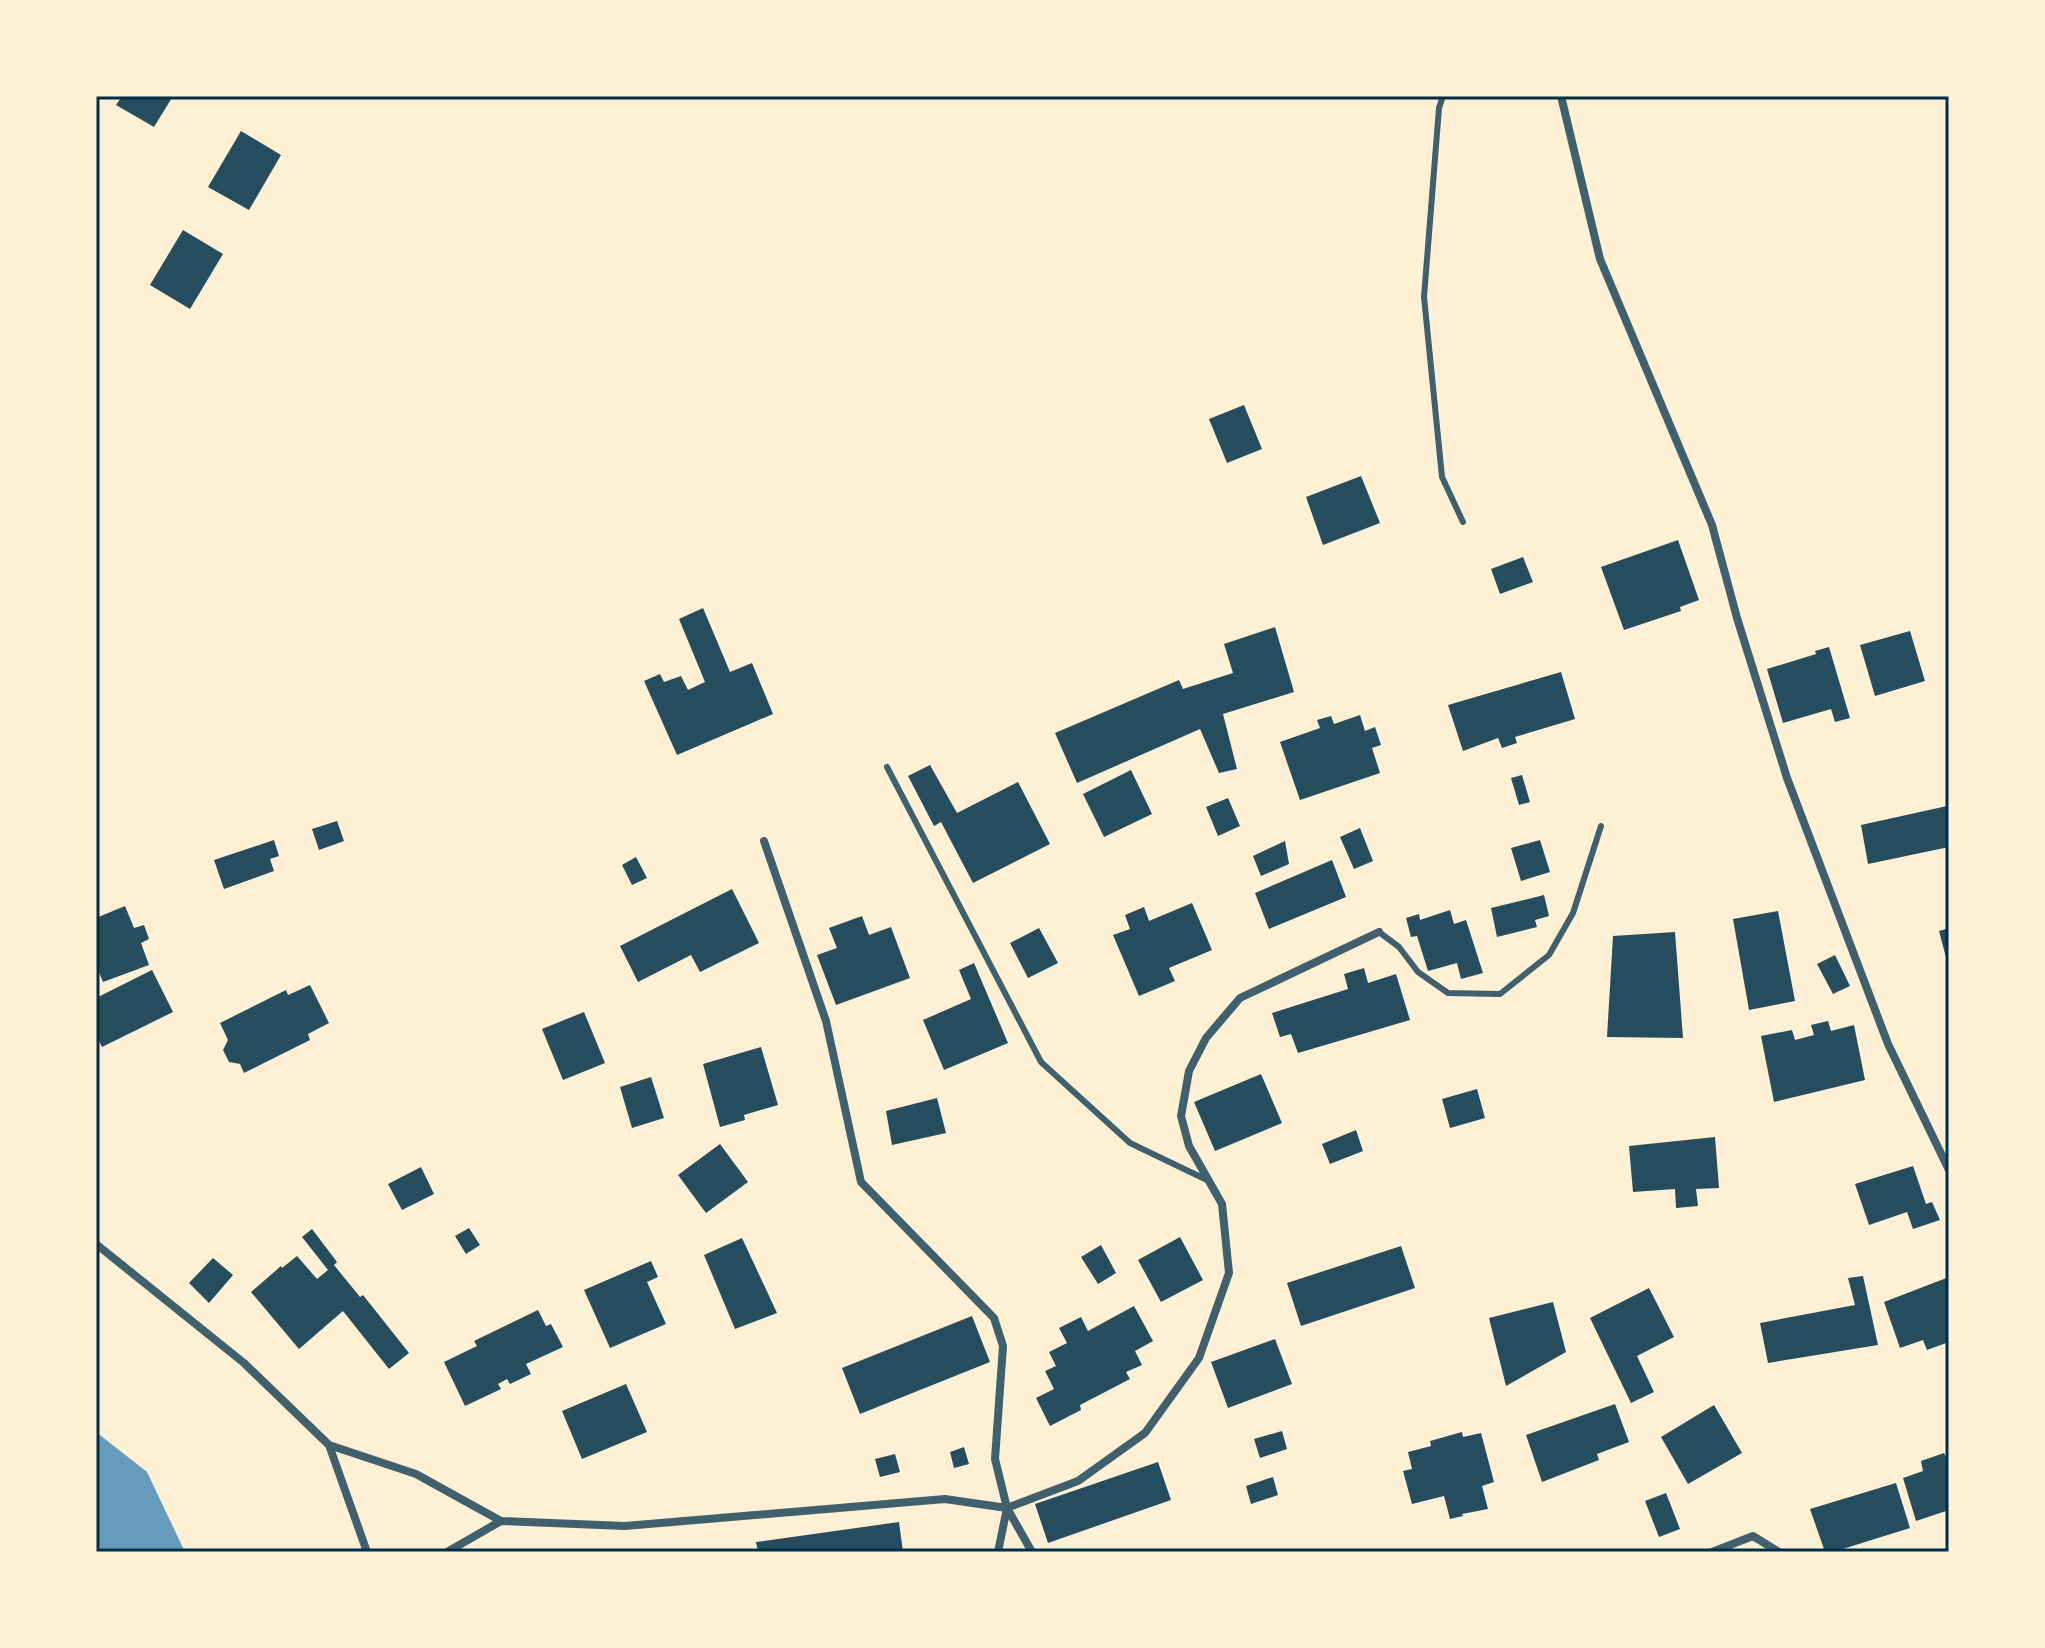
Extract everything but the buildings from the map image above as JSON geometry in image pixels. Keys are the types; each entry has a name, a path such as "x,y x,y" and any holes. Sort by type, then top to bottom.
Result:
{"street":[{"path":"1559,97 1600,259 1712,525 1737,618 1787,778 1888,1044 1949,1170"},
{"path":"764,841 826,1021 861,1182 994,1318 1003,1346 995,1459 1007,1508 1032,1552"},
{"path":"96,1244 244,1363 329,1445 416,1474 501,1521 625,1526 945,1499 1007,1508 1078,1481 1145,1433 1199,1358 1229,1273 1222,1204 1189,1146 1181,1116 1189,1071 1206,1038 1240,998 1379,932"},
{"path":"329,1445 367,1552"},
{"path":"998,1552 1007,1508"},
{"path":"447,1552 501,1521"},
{"path":"1712,1552 1753,1536 1779,1552"}],"lane":[{"path":"1443,96 1439,108 1424,297 1442,477 1463,522"},
{"path":"887,767 1041,1062 1130,1143 1207,1180"},
{"path":"1379,932 1399,947 1418,972 1448,993 1500,994 1549,955 1573,913 1601,826"}],"water":[{"path":"96,1432 147,1472 185,1552 104,1552 96,1545"}]}
